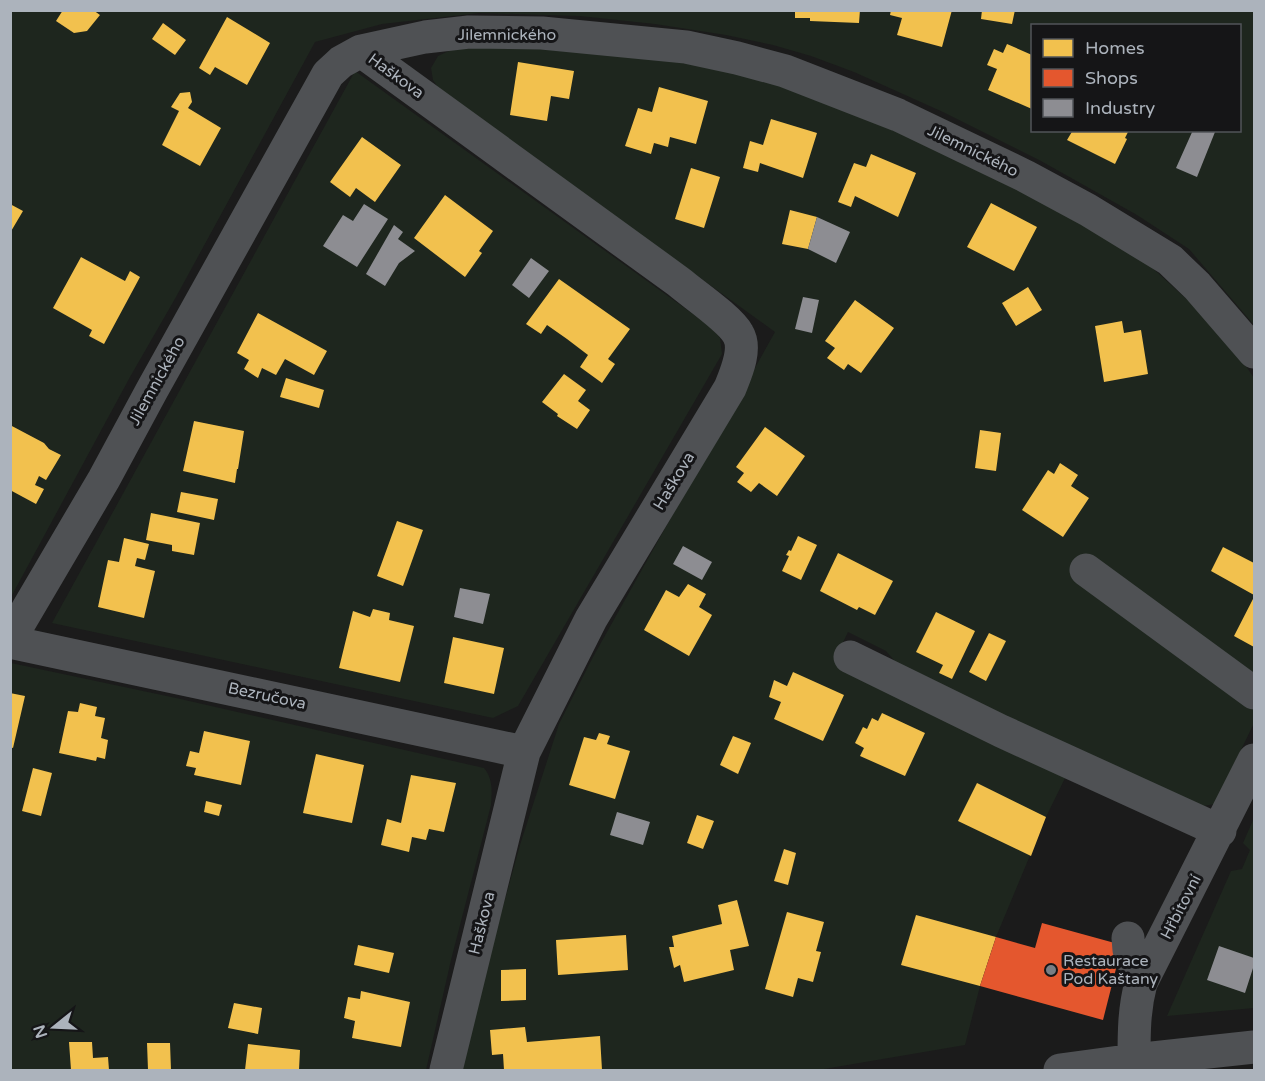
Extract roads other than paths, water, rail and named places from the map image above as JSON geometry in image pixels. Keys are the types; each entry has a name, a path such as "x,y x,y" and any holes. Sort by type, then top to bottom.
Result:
{"street":[{"name":"Jilemnického","path":"10,640 104,479 328,75 341,62 361,51 447,34 542,33 686,47 785,71 898,115 1025,176 1088,210 1170,260 1197,286 1254,352"},
{"name":"Haškova","path":"361,51 679,282 728,322 739,335 741,350 739,366 730,388 591,619 524,752 446,1071"},
{"path":"1086,570 1254,693"},
{"name":"Bezručova","path":"10,640 524,752"},
{"path":"850,657 1001,731 1220,831"},
{"name":"Hřbitovní","path":"1134,1060 1136,1001 1141,984 1254,760"},
{"path":"1128,938 1129,951 1141,984"},
{"path":"1060,1071 1134,1060 1254,1047"}],"place":[{"name":"Restaurace Pod Kaštany","path":"1051,970"}]}
